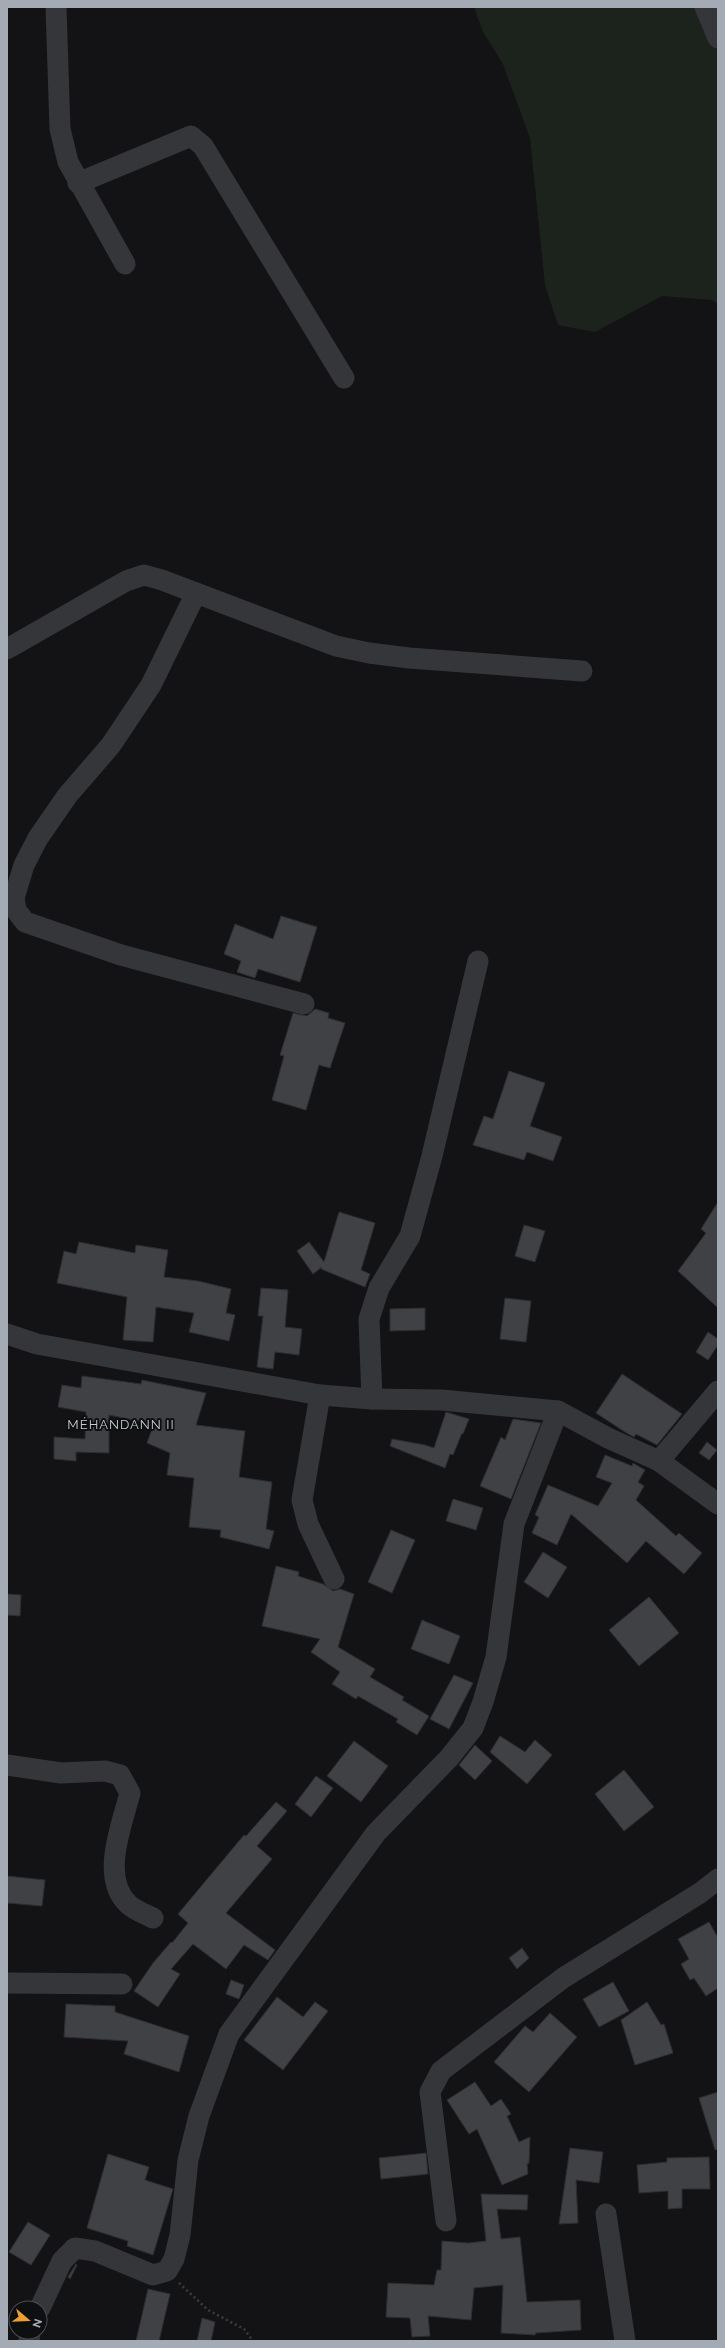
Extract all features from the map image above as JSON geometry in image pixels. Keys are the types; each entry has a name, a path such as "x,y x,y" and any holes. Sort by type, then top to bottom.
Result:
{"street":[{"path":"56,7 60,129 68,162 78,183 125,264"},
{"path":"704,7 718,38"},
{"path":"78,183 191,136 203,146 344,378"},
{"path":"7,649 126,581 144,575 162,580 336,646 369,653 409,658 582,671"},
{"path":"196,593 151,685 111,745 68,796 38,838 24,865 14,898 12,916 25,922 121,955 304,1004"},
{"path":"372,1399 369,1319 379,1288 410,1236 432,1156 478,961"},
{"path":"7,1334 37,1344 320,1395 372,1399 442,1400 558,1410 608,1438 659,1461 718,1504"},
{"path":"659,1461 718,1391"},
{"path":"320,1395 302,1500 308,1524 334,1579"},
{"path":"44,2300 62,2261 75,2248 95,2251 153,2275 167,2271 174,2259 180,2235 188,2160 199,2116 229,2034 376,1833 449,1758 473,1728 483,1702 496,1657 514,1524 558,1410"},
{"path":"7,1765 61,1773 105,1772 120,1775 130,1793 114,1853 115,1881 128,1904 153,1918"},
{"path":"446,2221 430,2092 441,2071 563,1978 700,1893 718,1879"},
{"path":"7,1984 122,1984"},
{"path":"606,2214 624,2341"}],"path":[{"path":"167,2271 208,2310 244,2329 253,2341"}],"shaded area":[{"path":"474,7 706,7 718,32 718,304 712,300 662,296 595,332 558,325 545,285 530,138 503,64 483,32"}],"building":[{"path":"281,916 317,927 300,982 258,969 255,978 237,972 241,961 224,954 235,924 273,939"},
{"path":"315,1009 329,1013 328,1018 345,1023 330,1068 319,1065 306,1110 272,1100 284,1056 280,1055 293,1013 307,1016"},
{"path":"509,1071 545,1083 530,1126 562,1137 553,1161 527,1152 524,1160 473,1145 484,1116 493,1119"},
{"path":"718,1202 718,1308 678,1271 706,1233 701,1229"},
{"path":"339,1212 375,1223 361,1270 370,1274 365,1287 321,1269 322,1267 313,1274 297,1251 309,1242 324,1262"},
{"path":"524,1225 545,1231 535,1262 515,1256"},
{"path":"79,1242 135,1253 136,1245 168,1250 164,1277 198,1281 231,1289 226,1313 235,1315 229,1341 189,1332 194,1313 156,1307 153,1342 123,1340 127,1297 57,1283 64,1251 76,1254"},
{"path":"261,1288 288,1290 285,1327 302,1329 299,1355 275,1352 273,1369 257,1367 263,1316 258,1316"},
{"path":"505,1298 531,1301 526,1342 500,1339"},
{"path":"425,1308 425,1330 390,1331 390,1309"},
{"path":"708,1332 718,1339 718,1345 708,1360 696,1352"},
{"path":"622,1374 682,1414 657,1445 636,1434 634,1437 596,1413"},
{"path":"82,1376 141,1384 142,1380 206,1393 196,1425 245,1431 239,1477 272,1482 266,1529 274,1531 269,1549 220,1537 221,1530 189,1527 194,1478 167,1475 170,1453 147,1443 154,1424 109,1415 109,1453 76,1452 76,1461 54,1459 54,1437 85,1439 86,1412 58,1407 62,1385 81,1388"},
{"path":"446,1412 469,1419 453,1455 450,1454 445,1468 390,1446 392,1439 434,1448"},
{"path":"513,1419 541,1423 511,1499 480,1486 501,1437 505,1440"},
{"path":"707,1442 717,1450 709,1460 699,1453"},
{"path":"605,1455 632,1466 633,1463 645,1470 638,1482 644,1486 636,1500 676,1536 679,1533 702,1553 684,1574 646,1541 627,1563 571,1514 557,1545 532,1533 539,1517 535,1515 548,1485 598,1506 612,1483 596,1477"},
{"path":"453,1499 483,1508 476,1530 446,1521"},
{"path":"391,1530 415,1540 392,1593 368,1582"},
{"path":"543,1552 567,1567 548,1598 524,1582"},
{"path":"276,1566 299,1572 298,1576 323,1584 333,1591 340,1589 354,1594 338,1647 375,1669 370,1677 404,1697 402,1700 429,1716 417,1735 396,1722 398,1719 358,1696 356,1699 332,1684 340,1672 311,1652 320,1639 262,1626"},
{"path":"7,1594 21,1595 20,1616 7,1615"},
{"path":"649,1597 679,1633 639,1666 609,1630"},
{"path":"422,1620 460,1636 449,1664 411,1649"},
{"path":"454,1675 473,1683 449,1729 430,1719"},
{"path":"500,1736 525,1752 535,1740 552,1755 527,1784 490,1752"},
{"path":"354,1741 388,1766 361,1802 327,1776"},
{"path":"475,1745 492,1761 475,1780 459,1765"},
{"path":"624,1770 654,1807 624,1831 595,1794"},
{"path":"316,1776 333,1788 311,1817 295,1804"},
{"path":"276,1802 287,1811 257,1846 272,1859 226,1913 275,1950 268,1960 244,1945 226,1969 193,1944 171,1969 180,1974 158,2007 134,1991 153,1963 188,1923 178,1914 244,1835 246,1836"},
{"path":"7,1876 45,1880 42,1906 7,1903"},
{"path":"709,1922 718,1938 718,1988 706,1996 694,1978 690,1980 681,1964 689,1959 678,1939"},
{"path":"522,1948 529,1958 517,1969 509,1958"},
{"path":"231,1980 244,1985 239,1999 226,1994"},
{"path":"613,1982 629,2011 599,2027 583,1999"},
{"path":"277,1997 303,2017 315,2002 328,2011 283,2070 244,2040"},
{"path":"647,2002 661,2025 664,2024 673,2053 635,2065 621,2020"},
{"path":"66,2004 115,2006 115,2012 189,2036 179,2072 124,2054 128,2041 64,2037"},
{"path":"550,2013 577,2037 529,2092 494,2062 525,2026 533,2032"},
{"path":"475,2082 491,2106 501,2099 511,2114 507,2116 519,2142 530,2137 529,2163 527,2164 528,2174 502,2185 477,2129 469,2134 447,2100"},
{"path":"718,2092 718,2149 715,2150 699,2098"},
{"path":"570,2148 603,2152 599,2183 576,2180 578,2223 559,2224"},
{"path":"426,2153 428,2174 381,2179 379,2158"},
{"path":"108,2154 149,2167 145,2180 173,2189 153,2255 127,2246 128,2241 87,2228"},
{"path":"709,2157 710,2189 682,2189 682,2208 668,2209 668,2191 639,2193 637,2165 667,2162 667,2158"},
{"path":"481,2194 528,2195 527,2210 497,2209 501,2239 520,2237 527,2302 580,2300 581,2330 536,2333 535,2335 501,2333 503,2285 474,2288 471,2320 428,2316 430,2336 412,2337 410,2318 386,2317 388,2283 434,2285 437,2270 441,2270 442,2241 468,2243 486,2241"},
{"path":"28,2222 50,2235 31,2265 9,2252"},
{"path":"76,2264 77,2265 70,2279 68,2277"},
{"path":"148,2289 170,2294 159,2341 136,2341"},
{"path":"202,2318 215,2322 211,2341 197,2341"}],"district":[{"name":"MÉHANDANN II","path":"121,1424"}]}
